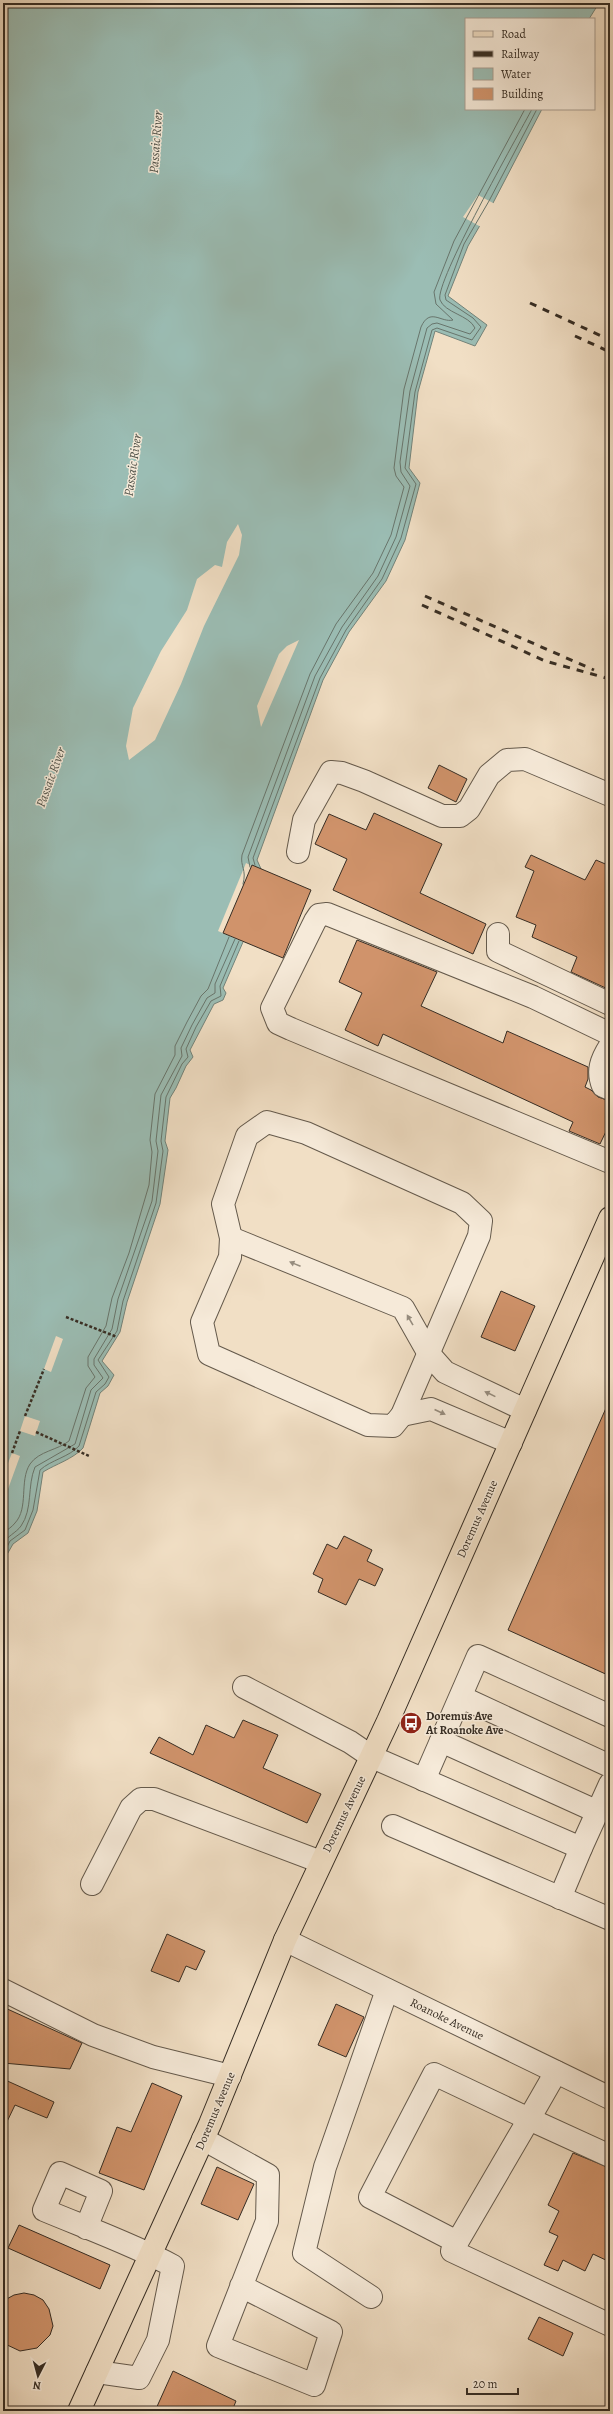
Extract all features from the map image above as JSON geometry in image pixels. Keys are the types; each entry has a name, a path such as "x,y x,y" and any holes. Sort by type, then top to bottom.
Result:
{"main road":[{"name":"Doremus Avenue","path":"79,2411 203,2139 285,1940 372,1757 610,1218"}],"street":[{"path":"298,852 304,820 331,772 342,773 364,781 442,816 460,816 469,809 488,775 507,760 525,759 610,796"},
{"path":"610,1034 533,997 327,914 319,915 315,921 272,1008 278,1023 610,1162"},
{"path":"498,934 498,951 610,1004"},
{"path":"610,1046 604,1055 599,1075 603,1086 610,1089"},
{"path":"267,1122 306,1133 462,1203 481,1220 479,1236 429,1354 402,1415 393,1426 368,1425 209,1354 202,1322 230,1257 231,1238 223,1204 246,1136 267,1122"},
{"path":"231,1238 403,1308 429,1354 444,1372 526,1410"},
{"path":"402,1415 431,1408 511,1443"},
{"path":"424,1780 478,1656 610,1716"},
{"path":"244,1687 350,1742 372,1757 581,1848"},
{"path":"460,1697 610,1766"},
{"path":"441,1741 598,1812"},
{"path":"560,1898 610,1784"},
{"path":"92,1884 131,1808 141,1799 154,1799 321,1862"},
{"path":"393,1826 610,1919"},
{"name":"Roanoke Avenue","path":"285,1940 610,2098"},
{"path":"3,1990 93,2035 154,2057 230,2076"},
{"path":"371,2297 304,2253 325,2167 387,1990"},
{"path":"556,2072 452,2252 610,2325"},
{"path":"457,2242 370,2197 434,2074 529,2120 610,2156"},
{"path":"203,2139 268,2176 267,2221 241,2286 218,2346 314,2386 331,2332 241,2286"},
{"path":"86,2228 151,2254 173,2266 158,2340 139,2378 97,2372"}],"path":[{"path":"66,1317 117,1337"},
{"path":"25,1416 44,1369"},
{"path":"12,1453 20,1430"},
{"path":"36,1432 89,1456"}],"water":[{"name":"Passaic River","path":"3,3 599,3 590,18 465,18 465,110 541,110 493,203 468,246 448,296 487,325 475,346 435,331 418,392 409,468 420,483 405,540 386,581 349,632 323,680 257,860 262,871 243,942 223,988 226,993 223,1000 214,1004 190,1050 193,1057 186,1066 170,1098 165,1141 168,1150 160,1204 127,1302 120,1332 102,1361 114,1375 108,1386 100,1393 83,1448 69,1458 43,1472 37,1511 28,1533 13,1544 5,1558 3,1573"}],"pier":[{"path":"478,195 495,204 481,227 463,217"},
{"path":"238,524 242,535 239,555 204,626 181,684 155,740 129,760 126,746 133,708 161,651 187,610 197,579 215,565 222,567 227,542"},
{"path":"299,640 261,727 257,706 279,654 287,646"},
{"path":"246,863 262,871 243,942 218,931"},
{"path":"56,1336 63,1339 51,1372 44,1369"},
{"path":"25,1416 40,1421 35,1436 20,1431"},
{"path":"12,1453 20,1456 8,1489 3,1487 3,1476"}],"building":[{"path":"439,765 467,779 456,802 428,788"},
{"path":"374,813 442,844 420,893 486,924 473,954 333,890 347,859 315,844 329,814 366,830"},
{"path":"531,855 585,880 596,860 610,866 610,990 571,972 577,957 532,937 536,925 516,917 534,871 525,867"},
{"path":"252,865 311,890 283,958 223,933"},
{"path":"357,940 437,972 421,1006 503,1043 507,1031 588,1067 588,1079 585,1087 591,1090 598,1097 610,1101 610,1123 600,1144 569,1131 573,1122 383,1034 378,1046 345,1030 362,993 339,982"},
{"path":"501,1291 535,1306 515,1351 481,1337"},
{"path":"610,1399 610,1676 508,1630"},
{"path":"344,1536 372,1550 367,1561 383,1569 375,1586 359,1579 346,1605 318,1592 323,1579 313,1574 327,1544 337,1549"},
{"path":"243,1720 278,1735 263,1768 321,1794 307,1823 150,1753 159,1737 193,1755 206,1725 234,1738"},
{"path":"167,1934 205,1951 196,1970 186,1966 179,1982 151,1971"},
{"path":"336,2004 364,2017 346,2057 318,2045"},
{"path":"3,2007 82,2043 70,2069 3,2063"},
{"path":"3,2079 54,2102 47,2118 15,2105 3,2130"},
{"path":"152,2083 182,2096 144,2190 99,2173 117,2127 131,2132"},
{"path":"573,2153 610,2168 610,2262 593,2254 585,2271 563,2260 558,2271 544,2265 558,2236 549,2232 559,2211 548,2205"},
{"path":"217,2167 254,2184 238,2220 201,2204"},
{"path":"19,2225 110,2265 100,2289 8,2248"},
{"path":"24,2293 34,2295 43,2300 49,2309 53,2326 50,2335 37,2348 20,2351 3,2343 3,2301 14,2295"},
{"path":"539,2317 573,2333 563,2356 528,2339"},
{"path":"173,2371 236,2401 232,2411 155,2411"}],"railway":[{"path":"530,303 610,340"},
{"path":"575,336 610,352"},
{"path":"425,596 594,670"},
{"path":"422,605 545,661 610,679"}],"place":[{"name":"Doremus Ave At Roanoke Ave","path":"411,1723"}]}
